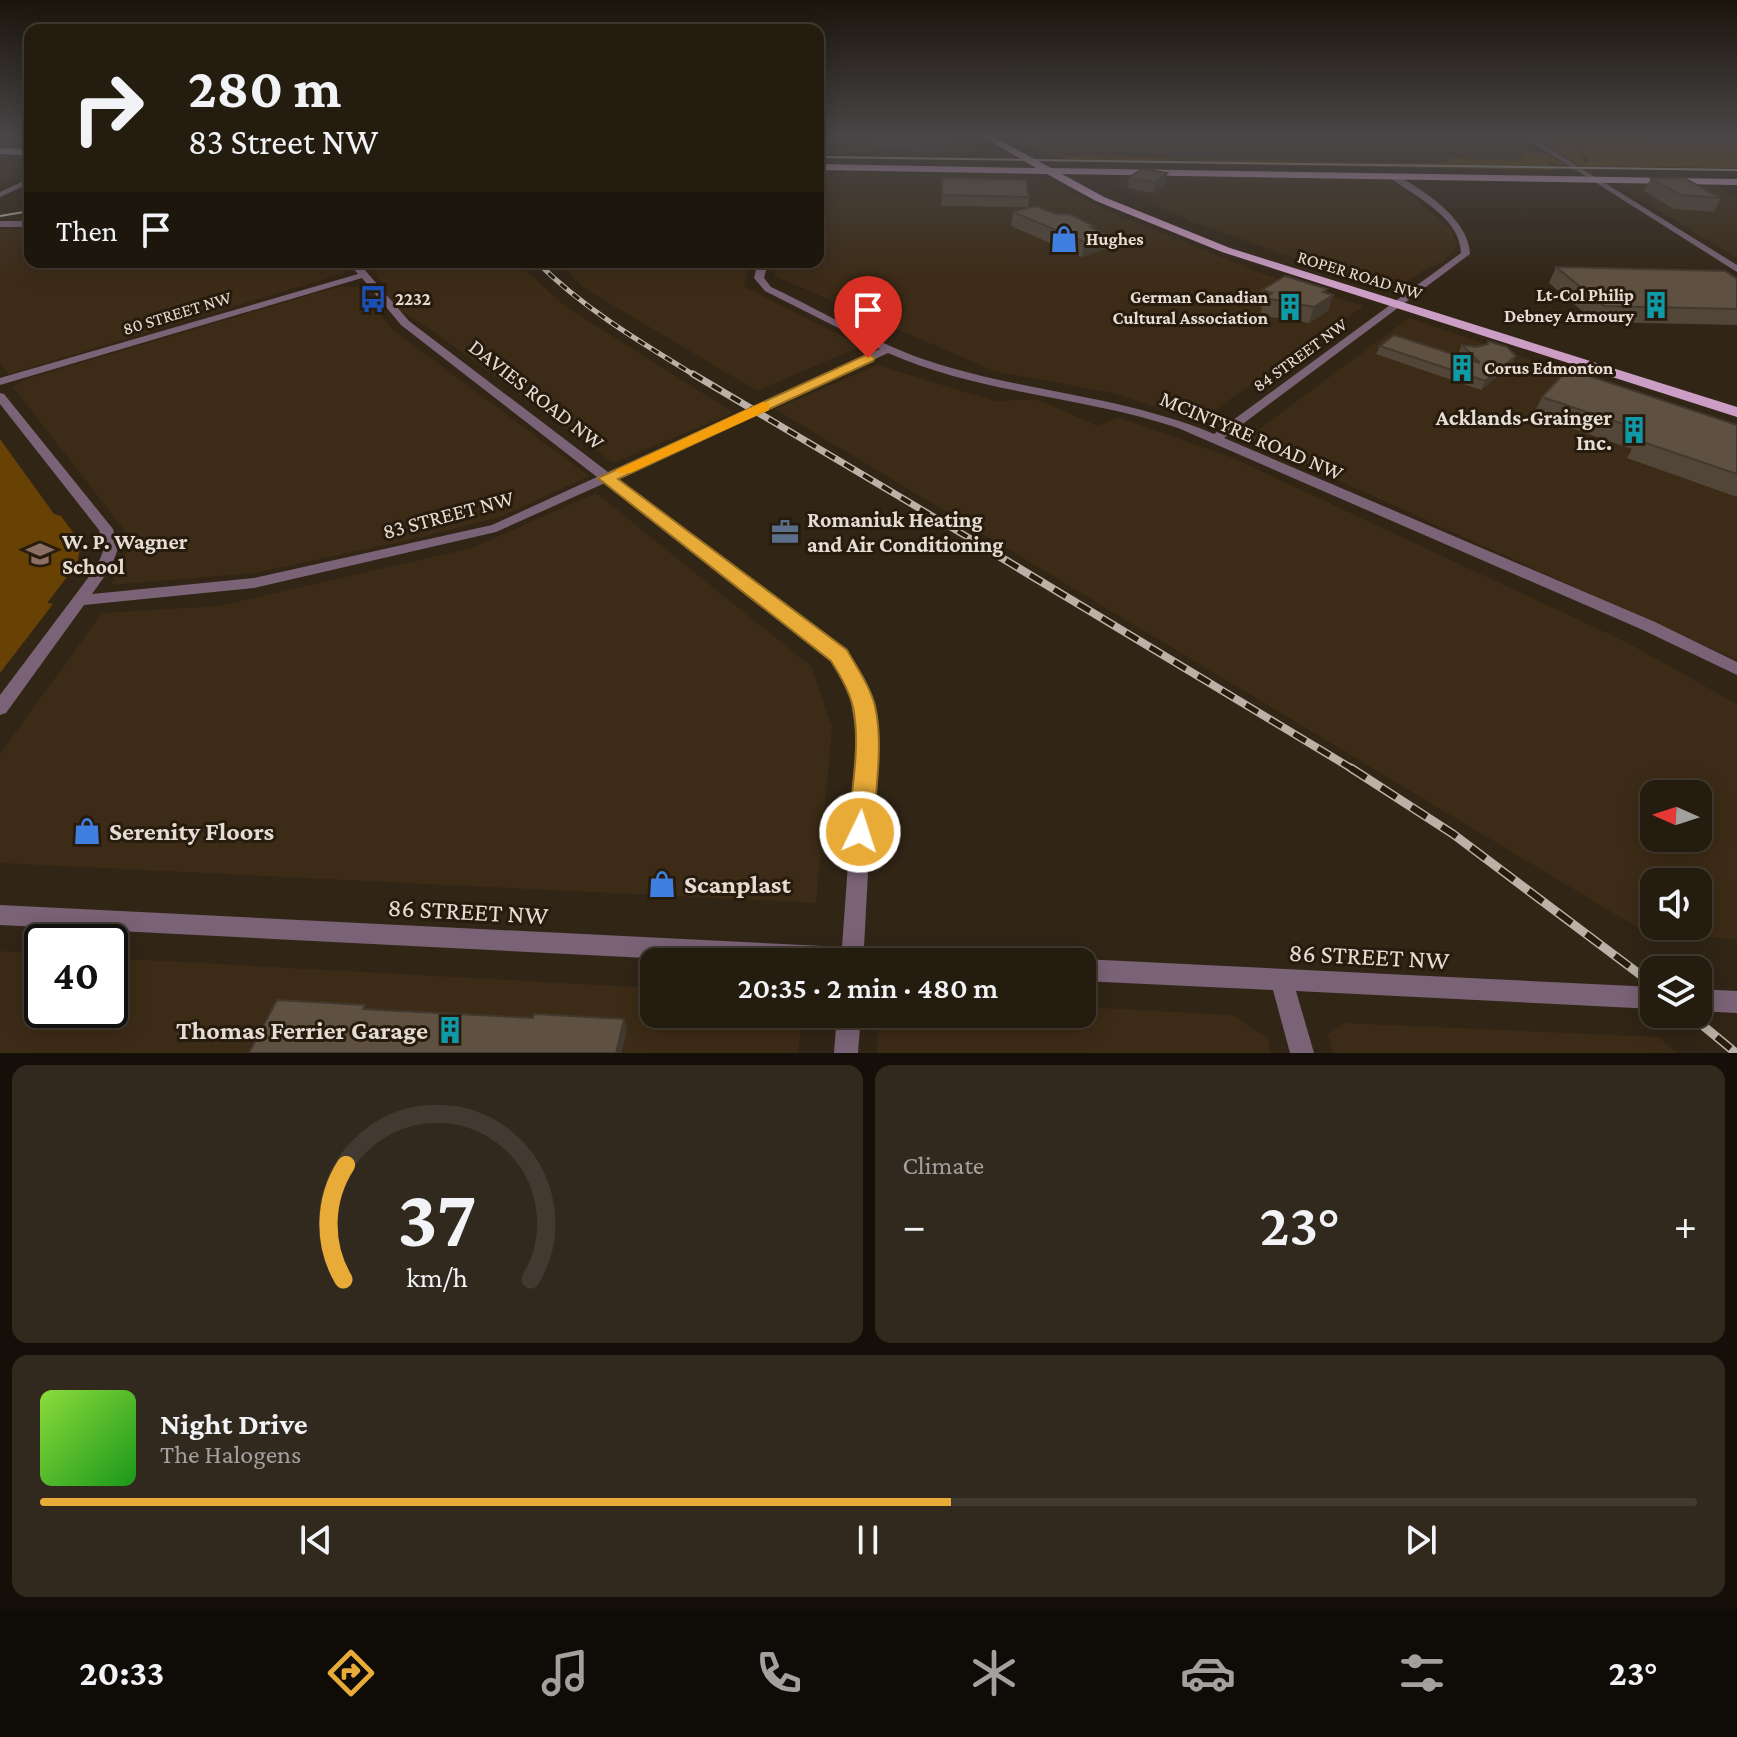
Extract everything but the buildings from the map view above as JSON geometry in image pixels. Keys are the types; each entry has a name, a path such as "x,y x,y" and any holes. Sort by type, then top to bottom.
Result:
{"main road":[{"name":"ROPER ROAD NW","path":"1084,185 1130,212 1226,250 1737,403"},
{"name":"ROPER ROAD NW","path":"1093,185 1217,239 1402,304 1737,412"}],"street":[{"path":"0,195 20,185"},
{"path":"1409,185 1414,189"},
{"path":"1413,185 1414,189"},
{"path":"1604,185 1737,269"},
{"name":"84 STREET NW","path":"1215,439 1459,262 1468,250 1457,226 1414,189"},
{"path":"0,224 24,224"},
{"name":"DAVIES ROAD NW","path":"358,268 405,323 839,656 855,682 864,707 866,740 853,948"},
{"name":"MCINTYRE ROAD NW","path":"762,268 759,278 768,289 890,348 957,373 1140,410 1215,439 1649,626 1737,669"},
{"name":"80 STREET NW","path":"0,382 363,275"},
{"name":"83 STREET NW","path":"80,600 254,583 510,523 890,348"},
{"path":"0,396 110,534 109,558 0,708"},
{"name":"86 STREET NW","path":"0,915 640,949"},
{"name":"86 STREET NW","path":"1096,971 1640,997"},
{"path":"1281,980 1302,1053"},
{"path":"1712,1001 1737,1002"},
{"path":"846,1053 848,1028"}],"shaded area":[{"path":"824,185 1055,185 1122,217 1255,271 1364,306 1199,421 1112,393 994,371 774,276 776,268 824,268"},
{"path":"1398,185 1450,229 1457,247 1443,262 1424,270 1396,289 1288,256 1193,222 1114,186"},
{"path":"1618,185 1713,185 1737,198 1737,258"},
{"path":"0,229 24,229 24,268 340,268 345,273 9,374 0,364"},
{"path":"372,268 523,268 565,306 734,413 613,463 437,334 395,307"},
{"path":"565,268 748,268 744,287 862,346 757,391 584,288"},
{"path":"340,286 359,287 392,329 589,476 503,516 431,535 255,573 111,585 132,540 13,387 23,380"},
{"path":"1409,318 1737,429 1737,660 1246,439"},
{"path":"877,365 995,401 1036,399 1098,426 1118,417 1233,458 1626,642 1737,704 1737,939 1712,938 1712,868 1640,868 1640,929 775,409"},
{"name":"W. P. Wagner School","path":"0,439 54,514 61,516 81,543 77,564 47,603 53,604 0,673"},
{"path":"596,493 811,666 832,727 816,903 0,863 0,754 102,613 219,606 472,548"},
{"name":"Thomas Ferrier Garage","path":"0,951 24,953 24,1028 128,1028 128,959 640,987 640,1028 801,1028 798,1053 0,1053"},
{"path":"1096,1008 1232,1015 1268,1039 1271,1053 877,1053 878,1028 1096,1028"},
{"path":"1344,1023 1659,1037 1677,1053 1333,1053 1328,1035"}],"tram line":[{"path":"0,216 24,212"}],"railway":[{"path":"543,268 593,310 696,376"},
{"path":"693,374 986,548"},
{"path":"982,546 1354,770"},
{"path":"1351,768 1453,834 1640,974"},
{"path":"1706,1028 1736,1053"}],"slow traffic":[{"path":"624,470 763,406"}],"place":[{"name":"Hughes","path":"1064,239"},
{"name":"2232","path":"373,299"},
{"name":"Lt-Col Philip Debney Armoury","path":"1656,305"},
{"name":"German Canadian Cultural Association","path":"1290,307"},
{"name":"Corus Edmonton","path":"1462,368"},
{"name":"Acklands-Grainger Inc.","path":"1634,430"},
{"name":"Romaniuk Heating and Air Conditioning","path":"785,532"},
{"name":"W. P. Wagner School","path":"40,554"},
{"name":"Serenity Floors","path":"87,831"},
{"name":"Scanplast","path":"662,884"},
{"name":"Thomas Ferrier Garage","path":"450,1030"}],"route":[{"path":"860,832 866,740 864,707 855,682 839,656 606,478 868,358"}]}
